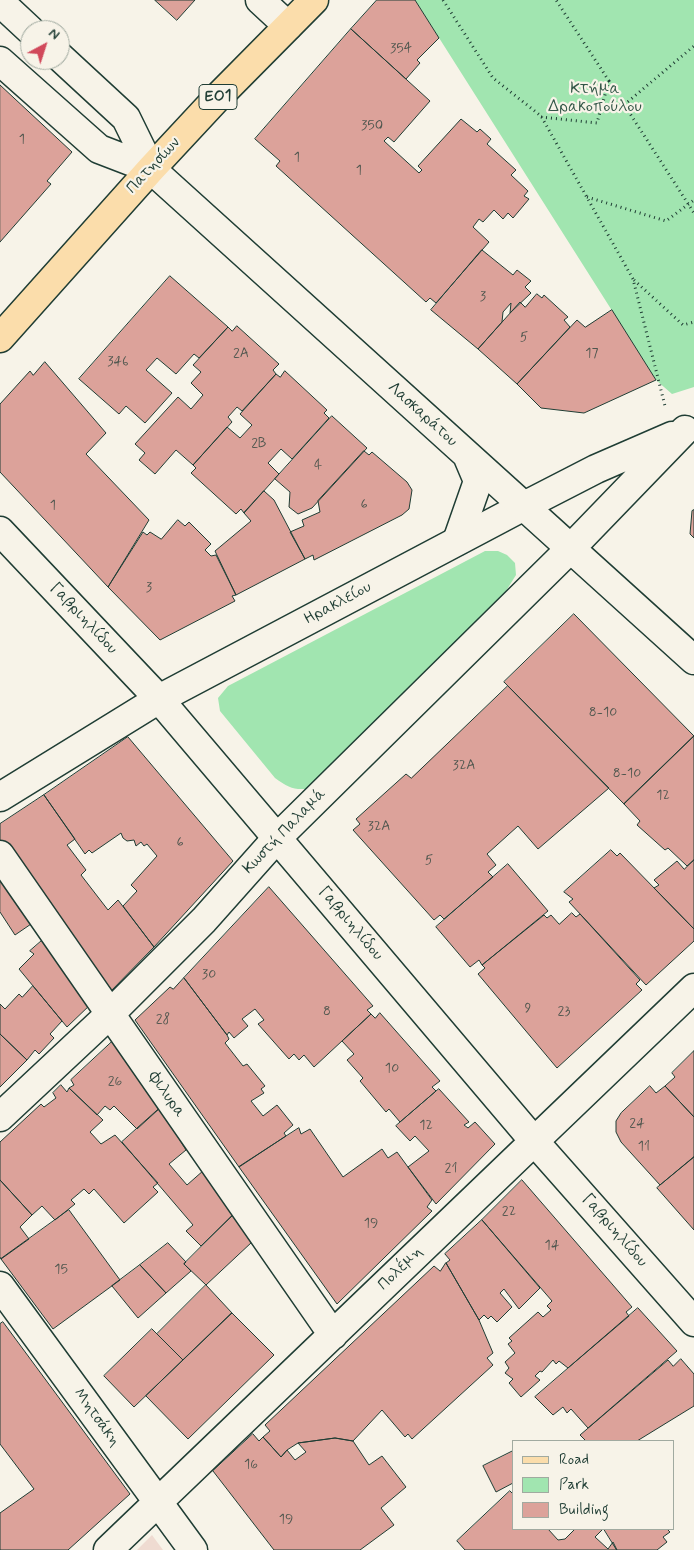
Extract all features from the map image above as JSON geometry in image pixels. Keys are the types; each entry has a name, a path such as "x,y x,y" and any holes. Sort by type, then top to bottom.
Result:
{"main road":[{"name":"Πατησίων","path":"0,338 150,169 314,0"}],"street":[{"path":"260,0 288,26"},
{"path":"0,2 20,21"},
{"path":"0,61 99,149 150,169"},
{"path":"70,66 126,118 150,169"},
{"name":"Λασκαράτου","path":"150,169 694,660"},
{"path":"571,548 684,431"},
{"name":"Ηρακλείου","path":"0,797 159,699 524,506 596,470 684,431"},
{"path":"457,541 478,481 467,455"},
{"name":"Γαβριηλίδου","path":"0,531 159,699 534,1141 694,1322"},
{"name":"Κωστή Παλαμά","path":"0,1117 110,1014 204,920 277,838 571,548"},
{"name":"Φιλυρα","path":"0,855 333,1335"},
{"name":"Πολέμη","path":"108,1550 694,988"},
{"name":"Μητσάκη","path":"0,1286 193,1550"}],"path":[{"path":"443,0 494,78 541,116 633,279 684,431"},
{"path":"556,0 694,213"},
{"path":"624,105 694,46"},
{"path":"540,116 597,123 609,81"},
{"path":"586,197 666,221 694,200"},
{"path":"633,279 683,325 694,322"}],"shaded area":[{"path":"152,1535 163,1550 137,1550"}],"green space":[{"name":"Κτήμα Δρακοπούλου","path":"415,0 694,0 694,387 672,394 656,380"},
{"path":"485,551 498,551 507,555 515,563 516,575 506,591 317,787 295,788 275,778 220,711 218,698 228,686"}],"building":[{"path":"155,0 195,0 177,20"},
{"path":"377,0 415,0 439,38 417,60 420,63 406,79 351,29"},
{"path":"351,29 430,101 394,142 388,137 384,141 419,173 422,170 418,166 461,119 477,132 480,129 491,139 487,144 516,170 511,175 528,191 524,196 529,199 513,218 508,213 503,219 494,210 483,222 479,219 473,227 489,242 436,303 430,298 426,302 276,166 280,161 255,139"},
{"path":"0,85 72,152 47,181 51,184 0,242"},
{"path":"482,250 513,275 517,270 531,281 525,287 531,293 510,313 511,303 503,312 502,322 478,349 431,310"},
{"path":"170,276 228,327 199,358 194,354 176,374 157,358 146,370 172,393 145,423 126,406 119,414 79,379"},
{"path":"537,294 542,298 544,295 568,317 564,320 570,327 517,384 478,349 520,302 525,307"},
{"path":"612,310 656,380 584,413 541,408 517,384 577,320 585,327"},
{"path":"237,326 279,364 273,370 276,374 242,411 237,407 228,417 232,422 193,465 176,450 155,474 139,460 145,453 135,444 178,397 191,409 203,395 191,383 201,372 193,365 228,327 232,331"},
{"path":"45,362 106,433 86,454 149,520 108,587 0,472 0,404 30,371 33,375"},
{"path":"285,371 327,410 324,413 329,418 292,459 281,449 268,463 279,474 244,513 241,509 236,514 191,473 196,468 193,465 227,427 240,438 252,425 240,414 276,374 280,377"},
{"path":"332,416 367,448 312,508 298,514 289,507 290,492 275,479"},
{"path":"364,451 369,455 372,452 407,482 412,490 409,509 402,515 314,560 313,555 305,559 290,532 304,526 302,520 320,512 318,501"},
{"path":"264,491 274,500 305,559 236,595 215,551 251,521 244,513"},
{"path":"694,510 694,538 690,534 692,511"},
{"path":"178,520 185,526 189,522 211,544 205,550 211,556 216,555 236,595 232,596 235,601 160,640 108,587 143,532 147,535 150,532 161,539"},
{"path":"574,614 694,736 624,804 504,682"},
{"path":"508,686 609,788 538,849 518,826 487,854 496,865 488,872 493,877 444,919 440,915 434,920 353,830 360,824 356,819 406,774 411,778"},
{"path":"694,736 694,860 687,866 668,848 665,850 637,825 640,821 624,804"},
{"path":"128,737 233,861 154,947 123,906 137,891 131,885 157,856 147,844 144,846 141,842 136,846 134,840 127,841 121,833 92,853 89,850 85,854 44,795"},
{"path":"44,795 75,839 67,845 86,870 81,875 108,910 118,900 154,947 109,993 0,842 0,824"},
{"path":"611,850 617,856 620,853 694,929 694,941 646,985 569,902 573,899 564,892"},
{"path":"694,860 694,929 654,888 659,885 654,880 677,861 684,869"},
{"path":"508,864 548,911 482,965 479,960 470,967 436,927"},
{"path":"0,872 34,922 15,935 0,912"},
{"path":"269,887 373,1006 367,1010 371,1014 314,1067 304,1055 299,1060 294,1054 289,1059 258,1024 264,1020 255,1009 242,1019 248,1026 234,1038 229,1032 227,1035 184,978"},
{"path":"572,913 576,917 580,914 640,980 636,984 642,990 557,1068 478,974 485,968 482,965 544,915 547,918 551,915 559,924"},
{"path":"45,938 92,1003 67,1027 19,969 34,954 30,951"},
{"path":"184,978 227,1035 229,1039 225,1043 243,1066 247,1064 265,1086 261,1089 264,1093 251,1101 263,1116 277,1105 293,1125 284,1133 286,1136 239,1167 135,1020 170,987 173,989"},
{"path":"33,986 62,1021 50,1034 54,1038 39,1054 35,1050 27,1060 0,1034 0,1004 5,1009 19,994 22,997"},
{"path":"380,1013 440,1081 432,1087 436,1091 400,1122 389,1109 386,1112 360,1081 363,1078 347,1060 354,1054 342,1041 371,1014 375,1018"},
{"path":"0,1034 27,1060 0,1087"},
{"path":"114,1040 160,1108 137,1129 114,1106 110,1110 105,1106 97,1115 69,1088 74,1085 71,1080"},
{"path":"694,1051 694,1117 665,1086 675,1077 672,1073"},
{"path":"61,1085 67,1092 69,1088 103,1120 90,1132 101,1144 115,1135 158,1183 153,1187 158,1192 124,1223 94,1189 89,1194 84,1189 71,1200 75,1204 55,1220 42,1206 32,1215 0,1180 0,1142 41,1104 44,1107 56,1098 53,1093"},
{"path":"650,1086 656,1093 665,1086 694,1117 694,1157 660,1185 621,1142 616,1132 616,1121 621,1113"},
{"path":"439,1089 469,1122 464,1125 468,1128 475,1122 495,1144 436,1204 408,1167 429,1151 415,1136 410,1141 396,1126"},
{"path":"160,1108 186,1150 169,1164 187,1185 204,1170 233,1215 201,1246 186,1231 193,1225 122,1142"},
{"path":"299,1128 301,1134 310,1129 343,1177 382,1149 388,1158 397,1152 432,1200 427,1207 432,1211 337,1304 239,1167"},
{"path":"694,1157 694,1230 657,1188"},
{"path":"0,1180 32,1215 20,1227 29,1239 1,1259 0,1257"},
{"path":"522,1180 632,1307 626,1312 629,1316 568,1368 559,1361 556,1364 553,1360 542,1372 540,1371 535,1376 540,1380 521,1397 509,1383 513,1379 505,1373 509,1368 505,1362 515,1353 508,1344 512,1341 509,1338 538,1312 543,1317 551,1310 547,1306 552,1301 482,1220"},
{"path":"69,1210 120,1280 53,1329 1,1259"},
{"path":"233,1215 252,1242 206,1285 184,1264"},
{"path":"482,1220 540,1288 519,1309 504,1289 500,1293 512,1307 497,1322 491,1316 488,1319 484,1315 479,1320 446,1263 450,1260 445,1254"},
{"path":"168,1243 186,1262 184,1264 191,1271 166,1293 140,1265"},
{"path":"446,1263 479,1320 493,1353 487,1358 493,1365 412,1439 408,1434 405,1437 382,1410 353,1441 335,1438 298,1443 287,1450 281,1457 263,1437 270,1431 265,1425 434,1266 440,1271"},
{"path":"140,1265 166,1293 138,1318 112,1286"},
{"path":"206,1285 232,1313 183,1360 157,1334"},
{"path":"638,1308 677,1351 588,1428 571,1409 567,1413 563,1407 553,1415 535,1397"},
{"path":"232,1313 274,1355 188,1439 146,1396"},
{"path":"3,1322 130,1494 68,1550 0,1550 0,1513 34,1489 0,1444 0,1324"},
{"path":"152,1329 183,1360 134,1407 104,1376"},
{"path":"681,1359 694,1374 694,1406 639,1440 585,1440 580,1435 668,1360 673,1366"},
{"path":"253,1434 259,1441 263,1437 281,1457 287,1450 295,1460 306,1452 298,1443 335,1438 353,1441 369,1465 382,1456 406,1487 381,1508 394,1525 360,1550 274,1550 213,1471"},
{"path":"512,1452 512,1484 496,1492 483,1466"},
{"path":"510,1491 512,1493 512,1530 549,1530 558,1540 565,1539 574,1530 602,1530 595,1537 608,1549 613,1542 617,1550 465,1550 457,1541"},
{"path":"605,1530 668,1530 670,1532 663,1537 667,1542 657,1550 617,1550"}]}
